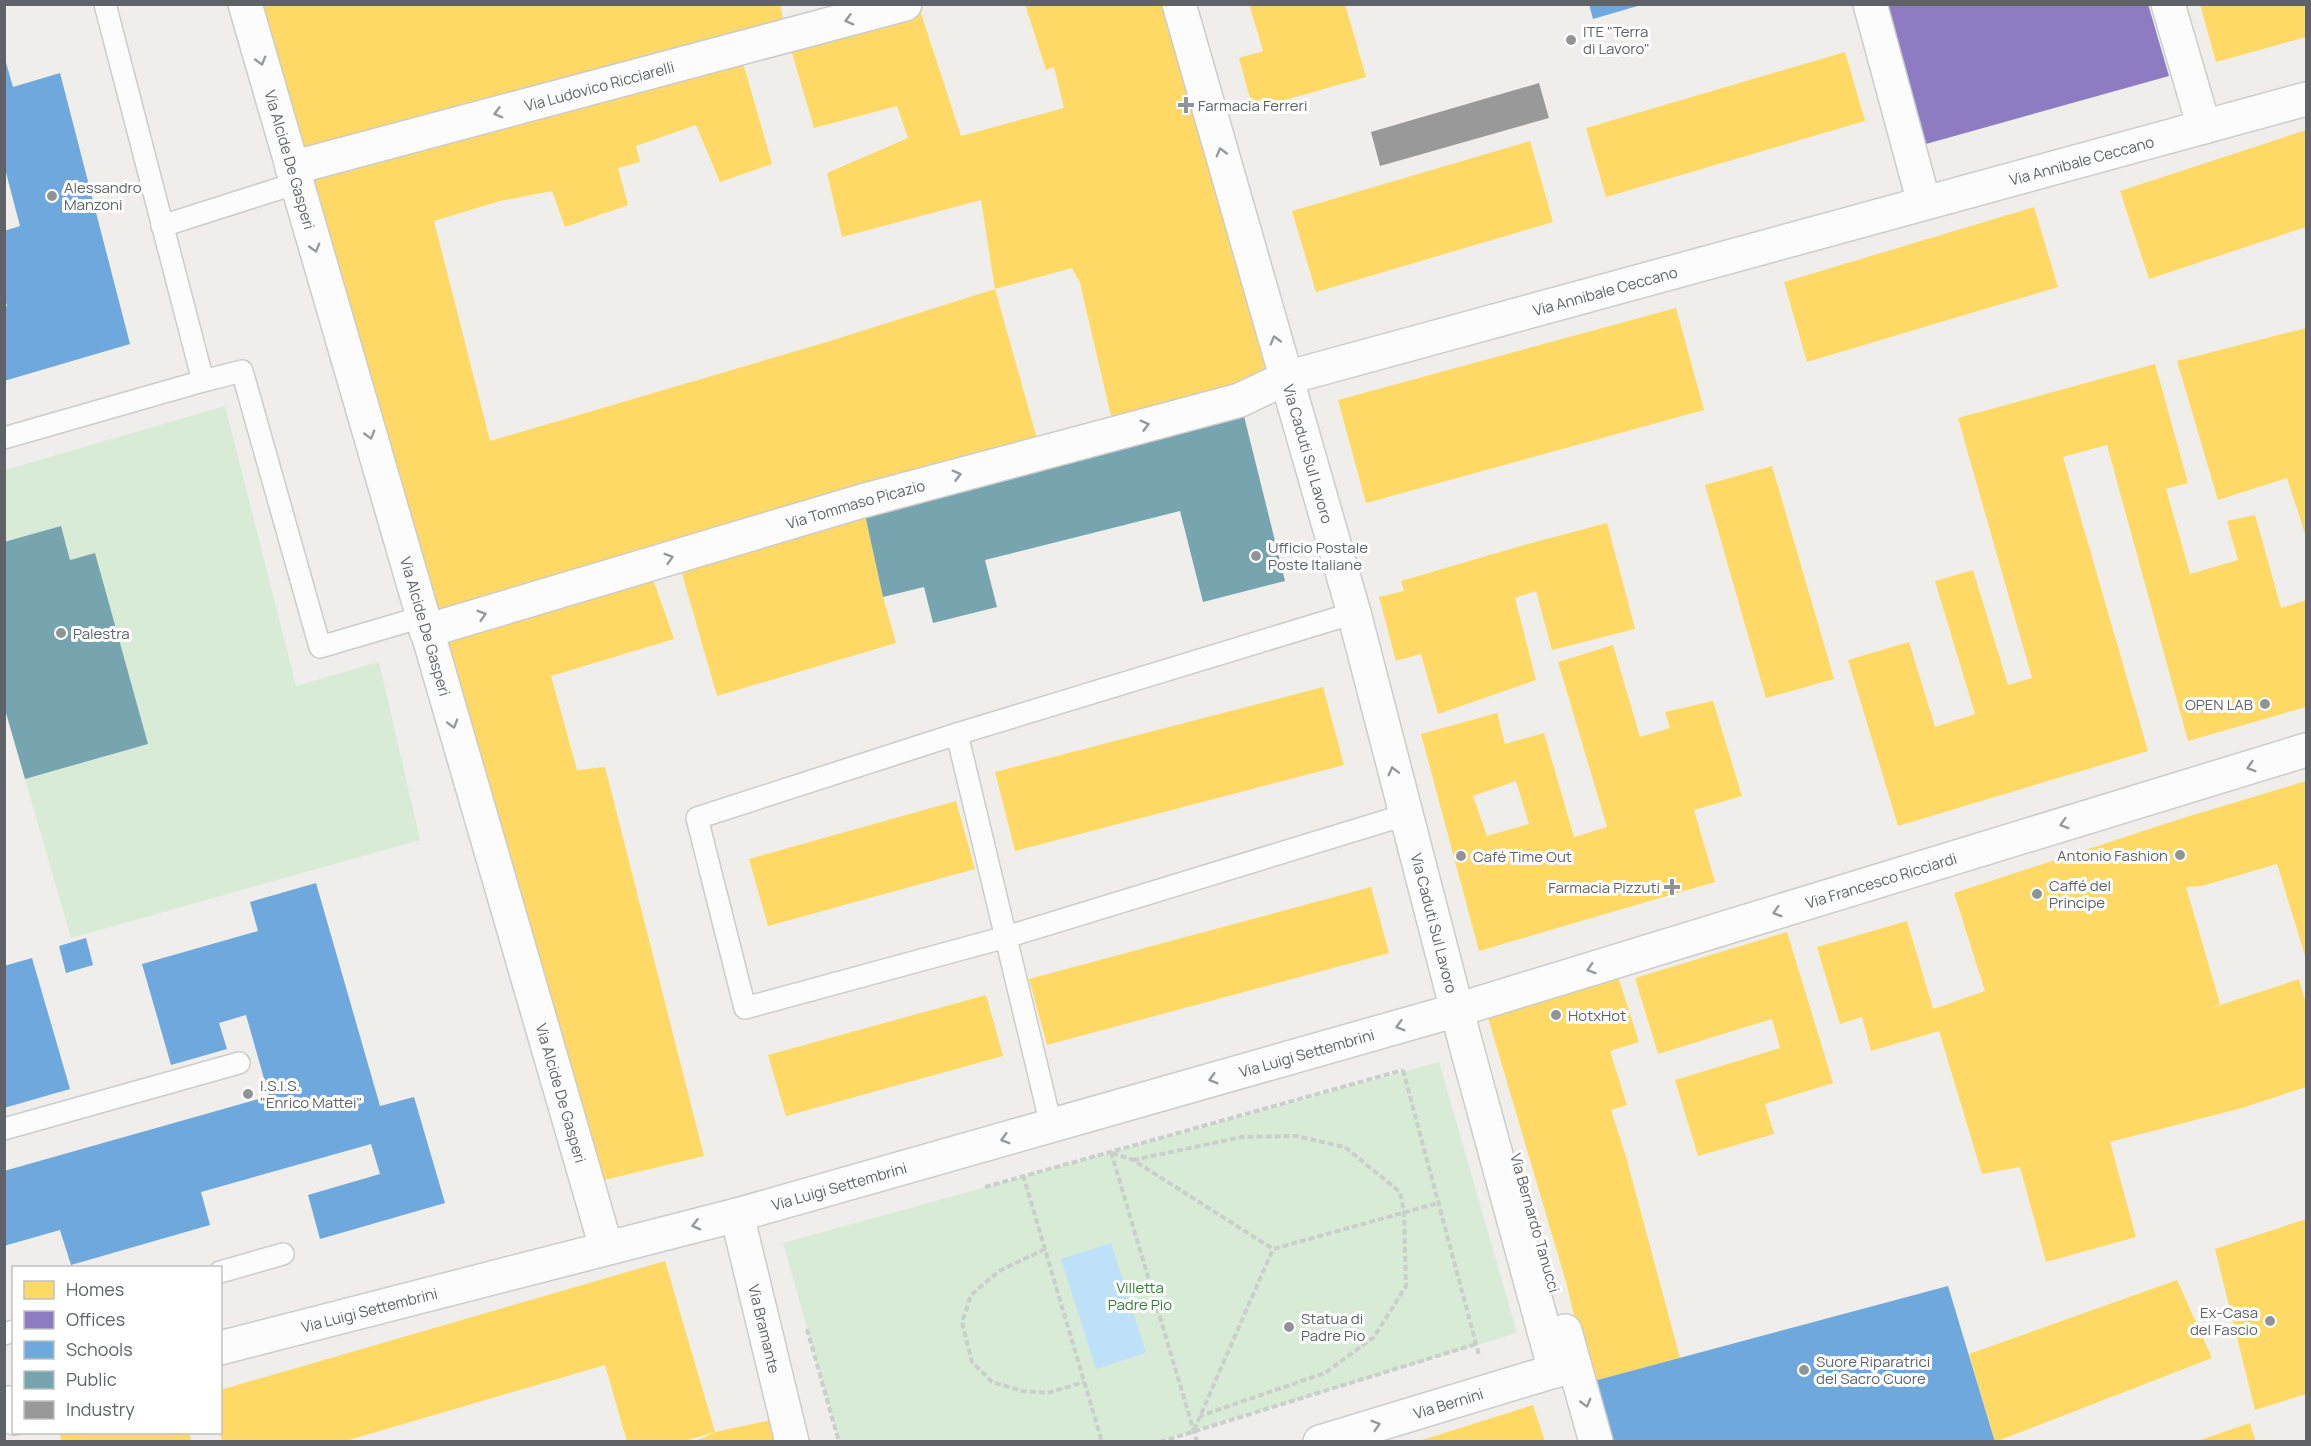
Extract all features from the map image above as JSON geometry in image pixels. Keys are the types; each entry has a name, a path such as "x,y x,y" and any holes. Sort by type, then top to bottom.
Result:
{"street":[{"name":"Via Alcide De Gasperi","path":"245,4 606,1247"},
{"name":"Via Ludovico Ricciarelli","path":"294,176 905,4"},
{"name":"Via Caduti Sul Lavoro","path":"1179,4 1353,613 1405,815 1466,1007"},
{"path":"1870,4 1924,203"},
{"path":"2168,4 2204,127"},
{"name":"Via Annibale Ceccano","path":"1286,378 2307,99"},
{"name":"Via Tommaso Picazio","path":"424,624 862,501 1240,400 1286,378"},
{"name":"Via Francesco Ricciardi","path":"1466,1007 2307,750"},
{"name":"Via Luigi Settembrini","path":"222,1347 737,1215 1466,1007"},
{"name":"Via Bernardo Tanucci","path":"1466,1007 1565,1368 1596,1442"},
{"name":"Via Bramante","path":"737,1215 792,1442"},
{"name":"Via Bernini","path":"1320,1442 1565,1368"}],"lane":[{"path":"105,4 203,381"},
{"path":"162,226 294,176"},
{"path":"4,438 242,371 320,647 424,624"},
{"path":"1353,613 957,734 697,818 745,1008 1006,937 1405,815"},
{"path":"957,734 1051,1125"},
{"path":"4,1129 239,1063"},
{"path":"222,1271 283,1254"}],"path":[{"path":"1391,1029 1488,1391"},
{"path":"978,1189 1403,1070"},
{"path":"1100,1111 1197,1442"},
{"path":"1133,1160 1242,1137 1296,1136 1346,1147 1400,1192 1404,1212 1406,1286 1374,1337 1325,1373 1200,1416"},
{"path":"1011,1137 1102,1442"},
{"path":"1112,1152 1133,1160 1273,1249 1438,1203"},
{"path":"1045,1249 999,1271 971,1295 962,1322 972,1362 992,1382 1023,1391 1048,1393 1084,1382"},
{"path":"1193,1431 1273,1249"},
{"path":"804,1320 839,1442"},
{"path":"1160,1442 1476,1344"}],"green space":[{"path":"225,406 296,686 379,662 420,840 71,938 25,779 148,744 95,553 70,560 61,526 5,542 5,470"},
{"name":"Villetta Padre Pio","path":"1439,1062 1517,1333 1160,1441 839,1441 783,1243"}],"water":[{"path":"1111,1243 1146,1353 1096,1369 1061,1259"}],"building: Homes":[{"path":"245,4 780,4 787,36 739,49 772,164 720,182 696,125 636,146 640,162 618,168 628,205 565,227 552,191 500,201 434,221 490,441 830,341 995,289 1041,453 862,501 883,597 896,643 717,696 677,556 648,565 674,639 551,676 577,770 605,767 704,1156 588,1184"},
{"path":"918,4 961,136 1064,108 1054,67 1046,70 1025,4 1179,4 1286,378 1115,433 1080,283 1072,268 995,289 981,200 842,237 827,173 908,138 897,106 814,128 787,36"},
{"path":"1249,4 1345,4 1366,77 1253,109 1239,58 1263,51"},
{"path":"2200,4 2306,4 2306,37 2216,62"},
{"path":"1845,52 1865,121 1606,197 1586,128"},
{"path":"2306,130 2306,227 2149,279 2120,191"},
{"path":"1530,141 1553,222 1316,292 1292,211"},
{"path":"2034,207 2058,287 1807,362 1784,282"},
{"path":"1676,308 1704,410 1366,503 1338,400"},
{"path":"2306,328 2306,537 2287,478 2218,500 2177,361"},
{"path":"2155,364 2188,483 2166,489 2190,574 2238,560 2227,521 2255,515 2281,608 2306,600 2306,707 2188,741 2107,445 2063,457 2148,751 1898,826 1848,660 1909,642 1935,727 1975,714 1935,581 1973,570 2008,685 2032,678 1958,418"},
{"path":"1772,466 1834,679 1766,698 1705,485"},
{"path":"1607,523 1635,629 1552,650 1536,591 1515,598 1536,680 1438,714 1421,654 1396,661 1379,597 1404,591 1401,581"},
{"path":"1613,645 1640,737 1670,728 1665,712 1713,701 1742,796 1694,810 1715,882 1479,951 1421,734 1497,713 1505,744 1544,733 1574,837 1607,827 1558,662","holes":["1516,781 1529,824 1487,836 1473,796"]},
{"path":"1323,687 1344,765 1015,851 995,772"},
{"path":"2306,781 2306,959 2277,864 2202,886 2186,887 2220,1004 2211,1008 2299,979 2306,1004 2306,1087 2242,1108 2110,1142 2136,1237 2046,1262 2020,1167 1982,1174 1939,1031 1871,1051 1862,1017 1840,1024 1817,947 1907,921 1933,1009 1985,991 1954,893 2183,818"},
{"path":"956,801 975,869 768,926 749,859"},
{"path":"1371,887 1389,953 1047,1045 1029,979"},
{"path":"1787,932 1833,1083 1765,1104 1774,1134 1698,1156 1675,1080 1780,1048 1772,1019 1658,1054 1635,978"},
{"path":"1615,967 1639,1042 1610,1051 1627,1105 1611,1110 1626,1157 1680,1358 1590,1382 1566,1282 1486,1011"},
{"path":"986,995 1003,1056 786,1116 768,1055"},
{"name":"Ex-Casa del Fascio","path":"2306,1219 2306,1394 2255,1410 2215,1249"},
{"path":"665,1261 715,1432 681,1442 627,1442 605,1365 342,1442 222,1442 222,1389"},
{"path":"2177,1280 2212,1358 1995,1442 1969,1354"},
{"path":"1533,1405 1545,1442 1419,1442 1419,1441"},
{"path":"785,1417 792,1442 694,1442 715,1432"},
{"path":"2250,1423 2256,1442 2197,1442 2197,1441"},
{"path":"59,1434 190,1434 192,1442 62,1442"}],"building: Offices":[{"path":"1887,4 2148,4 2169,76 1926,144"}],"building: Schools":[{"name":"ITE \"Terra di Lavoro\"","path":"1589,4 1641,4 1641,5 1593,19"},
{"name":"Alessandro Manzoni","path":"5,59 13,87 60,73 130,344 4,381 4,307 7,306 4,297 4,231 20,226 4,165"},
{"path":"316,883 380,1106 414,1097 445,1203 320,1239 308,1195 380,1174 371,1144 201,1192 210,1225 71,1265 60,1230 4,1246 4,1171 269,1096 246,1015 219,1023 227,1049 171,1065 142,964 258,931 250,902"},
{"path":"86,938 93,965 66,973 59,946"},
{"path":"32,958 70,1089 4,1108 4,966"},
{"name":"Suore Riparatrici del Sacro Cuore","path":"1948,1286 1995,1442 1607,1442 1590,1382"}],"building: Public":[{"path":"1240,400 1285,581 1203,602 1180,511 985,560 997,607 933,623 924,587 883,597 862,501"},
{"name":"Palestra","path":"61,526 70,560 95,553 148,744 25,779 4,706 4,542"}],"building: Industry":[{"path":"1539,83 1549,118 1380,166 1371,132"}],"place":[{"name":"ITE \"Terra di Lavoro\"","path":"1571,40"},
{"name":"Farmacia Ferreri","path":"1186,105"},
{"name":"Alessandro Manzoni","path":"52,196"},
{"name":"Ufficio Postale Poste Italiane","path":"1256,556"},
{"name":"Palestra","path":"61,633"},
{"name":"OPEN LAB","path":"2265,704"},
{"name":"Antonio Fashion","path":"2180,855"},
{"name":"Café Time Out","path":"1461,856"},
{"name":"Farmacia Pizzuti","path":"1672,887"},
{"name":"Caffé del Principe","path":"2037,894"},
{"name":"HotxHot","path":"1556,1015"},
{"name":"I.S.I.S. \"Enrico Mattei\"","path":"248,1094"},
{"name":"Ex-Casa del Fascio","path":"2270,1321"},
{"name":"Statua di Padre Pio","path":"1289,1327"},
{"name":"Suore Riparatrici del Sacro Cuore","path":"1804,1370"}]}
